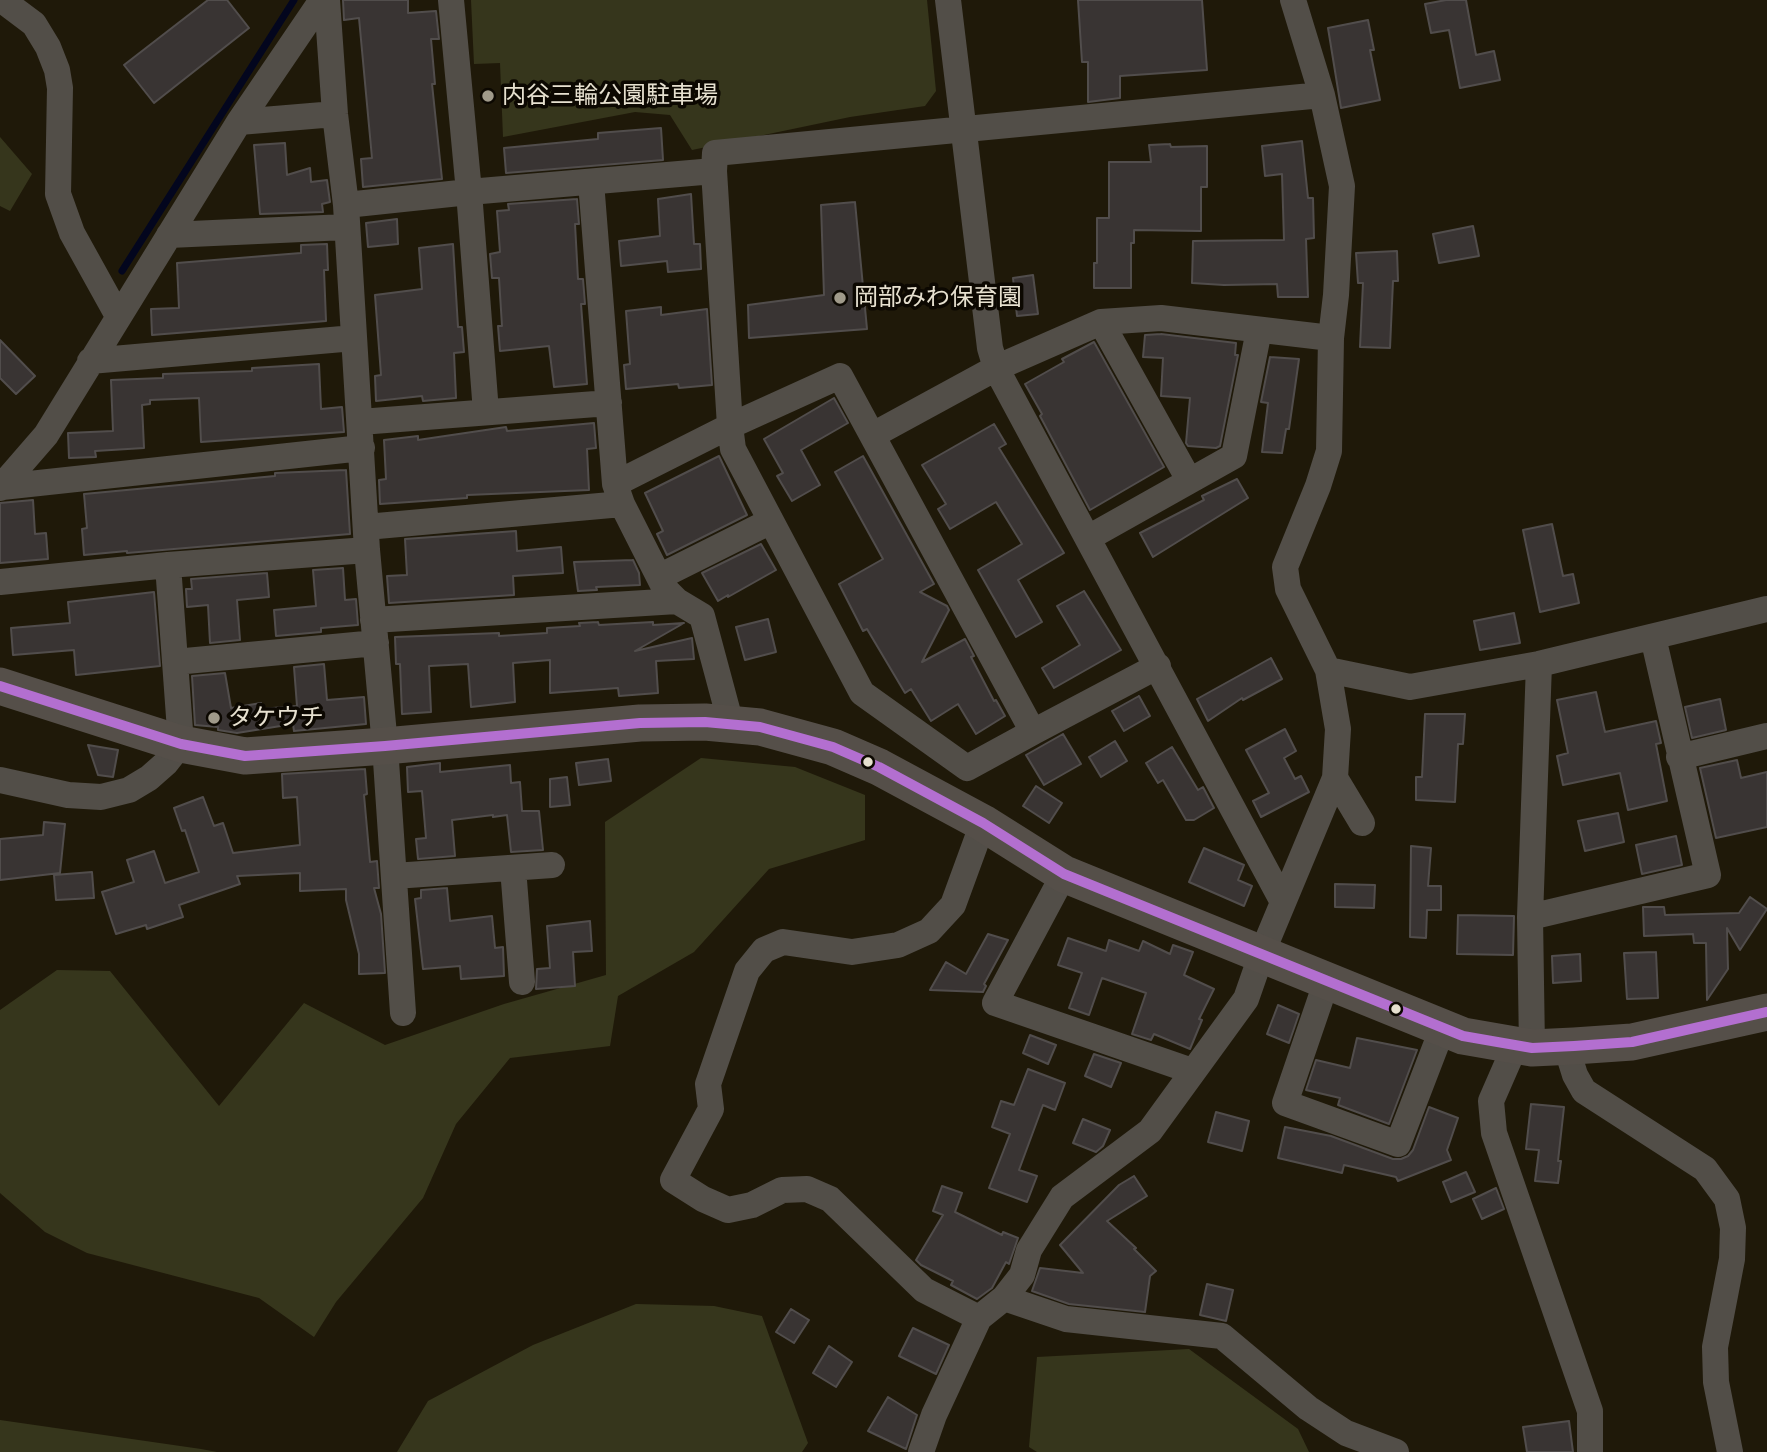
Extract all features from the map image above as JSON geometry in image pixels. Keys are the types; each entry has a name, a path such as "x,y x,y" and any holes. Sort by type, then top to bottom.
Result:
{"main road":[{"path":"0,686 181,744 245,755 386,746 640,723 705,722 760,727 833,747 879,767 984,822 1064,874 1463,1036 1537,1047 1632,1042 1767,1012"}],"street":[{"path":"325,0 346,216 366,538 386,746 403,1013"},
{"path":"1,487 46,435 239,122 325,0"},
{"path":"452,0 486,412"},
{"path":"948,0 990,348 996,368 1283,902"},
{"path":"921,1452 934,1415 979,1318 1004,1298 1022,1275 1029,1250 1062,1196 1150,1131 1246,999 1262,953 1335,778 1338,729 1328,670 1288,589 1285,567 1318,486 1329,450 1331,338 1342,186 1322,95 1293,0"},
{"path":"7,1 34,24 57,69 60,88 58,194 72,233 118,316"},
{"path":"1158,666 967,768 862,693 733,449 715,153 1322,95"},
{"path":"239,122 335,114"},
{"path":"169,236 346,216 469,192 714,171"},
{"path":"591,182 619,494 665,589 677,601 702,616 731,724"},
{"path":"873,435 996,368 1101,322 1161,318 1331,338"},
{"path":"1101,322 1189,480"},
{"path":"1088,538 1234,456 1259,330"},
{"path":"90,361 354,338"},
{"path":"0,582 168,565 366,538 619,494 730,426 840,376 1033,733"},
{"path":"360,422 609,403"},
{"path":"1,487 362,448"},
{"path":"659,578 771,521"},
{"path":"0,780 68,795 101,797 129,790 149,778 181,744 168,565"},
{"path":"175,662 374,631 677,601"},
{"path":"1328,670 1410,687 1539,664 1767,609"},
{"path":"1530,917 1708,875 1653,638"},
{"path":"1539,664 1530,917 1537,1047 1491,1101 1494,1133 1590,1410 1590,1452"},
{"path":"1679,757 1767,736"},
{"path":"1335,778 1362,823"},
{"path":"979,1318 924,1290 830,1199 807,1189 782,1190 752,1205 728,1210 673,1180 711,1109 708,1084 747,971 764,950 782,942 852,952 898,945 929,931 953,905 984,822"},
{"path":"394,876 552,865"},
{"path":"513,868 522,982"},
{"path":"1064,874 995,1003 1192,1071"},
{"path":"1327,979 1285,1103 1398,1144 1443,1027"},
{"path":"1537,1047 1575,1075 1584,1091 1705,1169 1727,1199 1733,1228 1732,1259 1715,1347 1716,1382 1730,1452"},
{"path":"1004,1298 1066,1319 1222,1336 1308,1408 1346,1433 1395,1452"}],"shaded area":[{"path":"471,0 927,0 936,91 925,106 850,117 692,150 670,115 635,112 503,137 500,63 474,64"},
{"path":"0,137 32,174 10,211 0,206"},
{"path":"701,758 795,767 865,795 865,840 769,869 694,952 618,996 610,1046 510,1058 456,1124 423,1198 336,1302 314,1337 259,1298 87,1253 45,1232 0,1193 0,1010 57,970 110,971 219,1106 304,1003 385,1045 504,1004 606,975 605,822"},
{"path":"636,1304 714,1306 762,1316 808,1443 802,1452 397,1452 428,1401 533,1345"},
{"path":"1189,1349 1298,1429 1309,1452 1037,1452 1029,1447 1037,1357"},
{"path":"0,1420 201,1449 217,1452 0,1452"}],"building":[{"path":"208,0 227,0 249,28 154,103 124,65"},
{"path":"343,0 408,0 408,13 436,11 439,39 431,39 435,84 432,84 442,179 363,187 361,159 372,158 359,18 344,20"},
{"path":"1078,0 1202,0 1207,70 1120,76 1120,98 1088,102 1088,62 1082,62"},
{"path":"1466,0 1476,55 1494,51 1500,80 1460,88 1449,30 1431,33 1425,4"},
{"path":"1368,20 1374,50 1370,50 1380,100 1341,108 1328,28"},
{"path":"661,128 663,160 506,173 504,148 598,139 598,133"},
{"path":"1302,141 1308,198 1313,198 1314,238 1306,239 1308,297 1278,297 1277,284 1192,283 1193,241 1284,240 1282,174 1265,176 1262,146"},
{"path":"285,143 287,175 310,168 311,182 327,180 330,202 322,204 323,212 260,214 254,145"},
{"path":"1170,144 1171,147 1207,146 1207,187 1201,187 1201,231 1134,230 1134,243 1131,243 1131,288 1094,288 1097,218 1109,218 1109,162 1151,162 1149,145"},
{"path":"691,194 694,244 700,244 701,269 668,272 667,261 621,266 619,241 660,236 658,199"},
{"path":"577,199 579,224 575,224 578,279 583,279 585,304 581,304 587,384 554,387 549,346 500,351 498,326 502,326 499,278 492,278 490,254 500,252 497,211 509,210 508,204"},
{"path":"855,202 867,329 749,338 748,305 824,295 821,205"},
{"path":"397,219 398,244 368,247 366,223"},
{"path":"1473,226 1479,256 1439,263 1433,234"},
{"path":"327,244 328,270 324,270 326,321 152,335 151,309 179,308 177,263 301,253 301,245"},
{"path":"453,244 458,327 462,327 464,352 454,353 456,398 423,401 422,396 376,401 375,376 381,375 375,295 422,289 419,248"},
{"path":"1397,251 1398,281 1393,281 1390,348 1360,347 1363,283 1358,283 1356,253"},
{"path":"1033,275 1038,314 1017,316 1013,278"},
{"path":"661,307 661,315 707,309 712,385 679,388 678,384 626,389 624,365 630,364 626,311"},
{"path":"1161,334 1236,343 1235,355 1238,355 1220,446 1188,446 1186,443 1190,398 1161,396 1163,358 1143,357 1145,335"},
{"path":"0,340 35,376 16,394 0,378"},
{"path":"1094,342 1164,467 1090,510 1025,384 1064,362 1062,359"},
{"path":"1270,357 1299,359 1289,429 1286,429 1282,453 1262,452 1268,403 1261,402"},
{"path":"319,364 321,409 342,407 344,432 201,442 199,398 150,400 150,404 142,405 144,448 95,451 96,457 69,458 68,433 113,431 111,380"},
{"path":"834,398 848,423 801,450 820,485 792,501 777,476 783,473 764,439"},
{"path":"594,423 596,448 587,449 589,490 467,495 467,498 380,504 379,480 386,479 384,440 418,436 418,440 506,427 507,431"},
{"path":"994,424 1006,444 999,448 1064,553 1018,580 1042,622 1016,637 978,570 1022,544 996,502 950,529 938,509 946,504 922,465"},
{"path":"719,456 747,515 667,555 657,534 663,531 645,493"},
{"path":"863,456 934,584 920,592 947,606 949,610 922,662 965,639 974,656 971,657 1005,716 976,734 958,704 931,721 911,689 905,693 867,629 863,631 839,584 883,559 835,472"},
{"path":"346,470 350,534 84,555 82,529 87,528 84,494 275,476 275,473"},
{"path":"1237,479 1248,498 1153,557 1140,533 1204,500 1202,496"},
{"path":"33,500 35,534 46,533 48,559 0,563 0,503"},
{"path":"1552,524 1563,576 1573,574 1579,603 1540,612 1523,530"},
{"path":"516,531 517,551 561,547 563,573 513,576 514,595 389,603 387,576 407,575 405,539"},
{"path":"761,544 776,570 718,601 702,573"},
{"path":"633,560 639,573 640,585 596,587 597,590 578,591 574,562"},
{"path":"343,568 345,600 356,599 358,625 276,636 274,610 316,606 313,570"},
{"path":"267,573 269,597 237,600 240,640 210,643 208,605 187,607 186,589 192,589 191,579"},
{"path":"1084,591 1121,650 1054,688 1042,668 1080,645 1057,606"},
{"path":"154,592 160,666 76,675 74,650 13,655 11,628 70,623 68,602"},
{"path":"1514,613 1520,643 1480,650 1474,621"},
{"path":"768,619 776,652 745,660 736,627"},
{"path":"598,622 599,625 684,623 635,651 692,638 694,659 656,661 658,693 619,696 618,688 550,693 550,660 513,663 515,702 471,707 468,664 429,666 431,712 402,714 400,664 396,664 395,637 547,633 547,628"},
{"path":"1271,658 1282,679 1243,700 1242,698 1208,721 1197,699"},
{"path":"324,664 327,700 364,697 366,724 294,731 293,724 237,733 218,730 218,727 195,725 192,676 225,673 231,708 261,703 261,709 297,706 294,667"},
{"path":"1596,692 1605,732 1656,721 1661,743 1656,744 1667,801 1628,810 1620,773 1563,785 1557,756 1568,753 1557,700"},
{"path":"1139,696 1150,716 1124,731 1112,711"},
{"path":"1720,699 1726,730 1692,738 1685,707"},
{"path":"1425,714 1465,714 1463,744 1458,744 1455,802 1416,800 1416,777 1422,777"},
{"path":"1285,729 1296,751 1284,758 1295,779 1301,776 1309,792 1261,817 1253,801 1269,793 1246,750"},
{"path":"1063,734 1081,764 1044,785 1026,755"},
{"path":"1115,741 1127,761 1101,777 1089,757"},
{"path":"88,745 118,750 113,777 98,775"},
{"path":"1172,747 1198,790 1203,787 1214,808 1194,820 1186,820 1163,780 1158,783 1146,763"},
{"path":"608,759 611,781 579,785 576,763"},
{"path":"1737,760 1741,778 1767,772 1767,827 1716,838 1700,768"},
{"path":"440,763 440,772 510,765 511,783 520,782 522,811 539,811 543,850 511,852 507,815 493,815 452,820 455,856 418,859 416,839 426,838 422,791 408,792 407,767"},
{"path":"365,769 367,794 364,795 370,862 377,861 379,888 374,888 381,914 385,973 359,974 359,954 346,900 346,889 300,891 300,873 237,876 240,884 179,905 183,917 147,929 146,925 116,934 102,892 134,882 127,860 154,851 165,883 199,872 185,830 182,831 174,808 203,797 214,826 223,823 233,853 300,845 297,797 283,798 282,774"},
{"path":"567,777 570,805 550,807 550,779"},
{"path":"1036,786 1062,803 1049,823 1023,806"},
{"path":"1618,813 1624,842 1585,851 1578,821"},
{"path":"44,822 65,824 60,873 0,880 0,839 43,835"},
{"path":"1676,836 1682,865 1642,874 1636,845"},
{"path":"1411,846 1431,848 1428,886 1441,886 1441,910 1427,910 1426,938 1410,937"},
{"path":"1204,848 1244,865 1238,880 1252,886 1244,906 1189,882"},
{"path":"92,872 94,898 56,900 54,875"},
{"path":"1335,884 1375,885 1374,908 1335,907"},
{"path":"447,888 450,921 492,916 495,948 503,947 504,976 461,979 460,966 423,969 415,899 421,898 421,890"},
{"path":"1750,897 1767,909 1740,950 1727,928 1728,969 1707,1000 1706,943 1694,943 1693,934 1644,936 1643,907 1664,907 1665,915 1739,913"},
{"path":"1458,915 1514,916 1513,955 1457,954"},
{"path":"590,921 592,951 573,952 575,986 536,989 537,969 550,968 547,926"},
{"path":"988,934 1008,940 984,984 986,986 983,992 930,990 946,962 966,974"},
{"path":"1068,938 1106,951 1109,940 1139,951 1143,941 1170,954 1173,945 1193,952 1184,975 1214,989 1199,1019 1202,1020 1190,1049 1154,1034 1151,1040 1132,1034 1146,993 1102,978 1089,1015 1069,1008 1082,973 1058,965"},
{"path":"1656,952 1658,998 1627,999 1624,953"},
{"path":"1580,954 1581,981 1553,983 1552,956"},
{"path":"1278,1005 1299,1014 1289,1043 1267,1034"},
{"path":"1030,1035 1056,1045 1048,1064 1023,1053"},
{"path":"1357,1038 1417,1050 1389,1124 1338,1105 1340,1098 1306,1090 1316,1060 1350,1068"},
{"path":"1094,1054 1121,1063 1111,1087 1085,1076"},
{"path":"1028,1069 1065,1083 1055,1110 1043,1105 1019,1170 1037,1176 1027,1202 989,1188 1010,1134 992,1127 1001,1101 1014,1105"},
{"path":"1531,1104 1564,1107 1558,1183 1535,1181 1539,1150 1526,1149"},
{"path":"1429,1107 1458,1118 1447,1150 1451,1160 1398,1181 1396,1177 1344,1165 1342,1173 1278,1158 1285,1127 1331,1136 1393,1159 1401,1159 1413,1150"},
{"path":"1216,1112 1249,1121 1242,1151 1208,1142"},
{"path":"1083,1119 1110,1130 1103,1146 1096,1152 1073,1143"},
{"path":"1466,1172 1475,1192 1451,1202 1443,1182"},
{"path":"1134,1176 1147,1196 1107,1221 1156,1271 1150,1276 1145,1312 1069,1304 1032,1291 1040,1268 1083,1273 1060,1245 1119,1185"},
{"path":"942,1186 962,1193 955,1212 1002,1235 1003,1232 1018,1238 1009,1264 1006,1262 992,1288 977,1299 951,1285 953,1281 916,1260 943,1215 933,1211"},
{"path":"1496,1188 1504,1209 1482,1219 1473,1199"},
{"path":"1207,1284 1233,1290 1226,1321 1200,1315"},
{"path":"791,1309 809,1320 794,1343 776,1332"},
{"path":"913,1328 949,1345 936,1374 899,1356"},
{"path":"829,1346 852,1362 836,1387 813,1373"},
{"path":"888,1397 917,1415 906,1449 868,1431"},
{"path":"1569,1421 1573,1452 1527,1452 1523,1427"}],"waterway":[{"path":"122,271 294,0"}],"transit line":[{"path":"0,686 181,744 245,756 640,723 705,722 760,727 833,747 879,767 983,823 1064,874 1463,1036 1532,1048 1632,1042 1767,1012"}],"place":[{"name":"内谷三輪公園駐車場","path":"488,96"},
{"name":"岡部みわ保育園","path":"840,298"},
{"name":"タケウチ","path":"214,718"}]}
